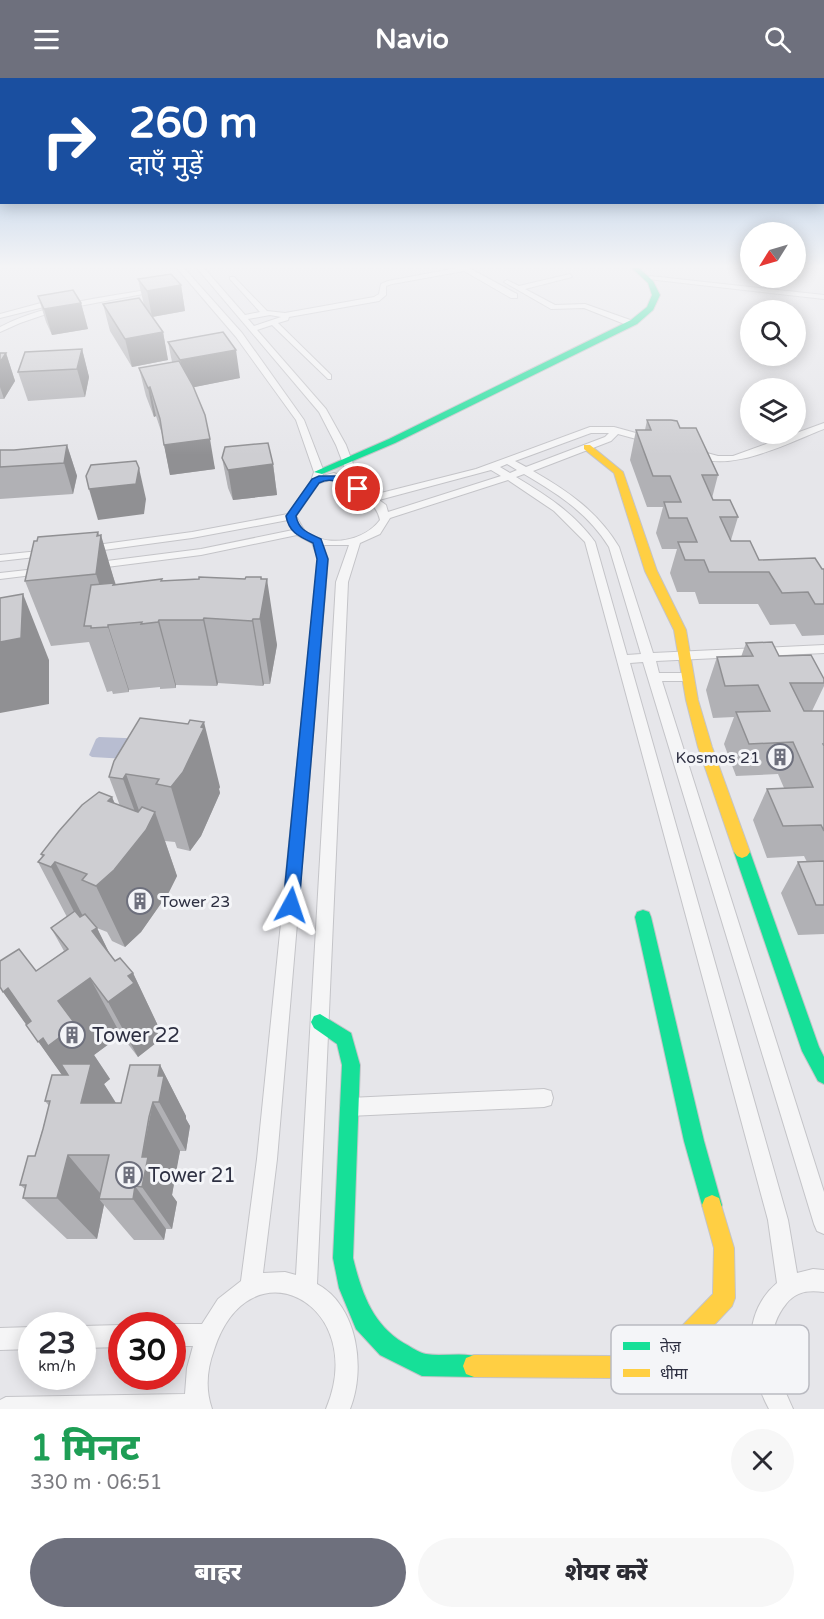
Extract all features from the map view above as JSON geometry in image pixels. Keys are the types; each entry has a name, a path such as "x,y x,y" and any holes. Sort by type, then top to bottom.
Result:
{"street":[{"path":"234,330 300,420 317,477"},
{"path":"252,330 323,411 348,461 358,489"},
{"path":"281,330 328,377"},
{"path":"317,477 334,476 384,506 387,516 383,527 355,542 336,544 317,542 293,526 291,516 317,477 615,330"},
{"path":"806,425 824,418"},
{"path":"677,447 729,460 824,426"},
{"path":"374,498 492,466 590,430 614,430 660,442"},
{"path":"387,516 525,471 613,436 614,430"},
{"path":"718,459 753,444"},
{"path":"587,447 618,472 651,571 680,630 687,677 705,747 811,1051 824,1075"},
{"path":"507,460 586,509 604,529 614,547 824,1224"},
{"path":"492,466 566,514 578,524 590,542 778,1220 788,1286"},
{"path":"0,558 192,535 291,516"},
{"path":"82,567 201,552 299,532"},
{"path":"251,1288 267,1159 322,559 317,542"},
{"path":"306,1287 342,582 355,542"},
{"path":"0,576 58,569"},
{"path":"621,659 824,649"},
{"path":"654,677 687,677"},
{"path":"643,917 694,1140 724,1248 724,1298 698,1325"},
{"path":"320,1022 345,1039 351,1065 343,1258 350,1288 364,1321 388,1347 422,1365 611,1367"},
{"path":"349,1107 544,1098"},
{"path":"763,1325 770,1304 788,1286 814,1279 824,1281"},
{"path":"6,1409 199,1407 197,1369 207,1335 226,1306 251,1288 279,1281 306,1287 329,1305 344,1333 348,1367 338,1409"},
{"path":"186,1335 207,1335"},
{"path":"0,1339 18,1338"},
{"path":"776,1394 782,1409"}],"water":[{"path":"99,737 150,739 144,760 92,757 89,755"}],"building":[{"path":"119,330 162,330 163,332 125,339"},
{"path":"223,332 236,350 180,360 168,342"},
{"path":"82,349 77,369 18,372 25,352"},
{"path":"0,353 6,353 0,362"},
{"path":"179,361 205,415 210,439 164,445 160,419 150,387 148,388 139,368"},
{"path":"647,420 671,420 677,421 680,428 696,428 718,475 702,475 713,500 730,500 738,517 720,517 731,541 750,541 759,560 815,558 824,569 824,604 815,604 808,592 782,593 769,572 709,572 704,560 685,560 678,542 697,542 687,518 669,518 664,502 681,502 670,476 653,476 636,430 651,430"},
{"path":"268,443 273,464 228,470 222,458 225,447"},
{"path":"67,445 64,463 0,467 0,450"},
{"path":"136,461 139,468 136,484 89,489 86,476 91,465"},
{"path":"98,532 97,536 101,535 96,574 25,581 34,541 37,541 38,537"},
{"path":"199,577 245,579 246,577 261,577 261,579 267,579 260,619 252,621 204,618 203,620 159,620 141,624 142,622 108,625 108,627 84,626 91,585 114,583 113,585 162,579 161,581 199,579"},
{"path":"23,594 21,638 0,642 0,598"},
{"path":"772,642 779,656 811,655 824,679 824,683 790,683 804,711 824,711 824,831 821,825 783,826 767,789 813,787 793,742 749,744 736,712 770,711 758,685 725,686 717,657 753,656 746,643"},
{"path":"140,718 188,724 190,720 204,722 201,727 204,728 183,772 171,787 156,784 159,779 126,774 123,779 109,777 114,761"},
{"path":"99,792 112,797 108,801 138,812 142,807 155,812 146,830 114,870 96,886 82,880 87,874 55,862 51,867 38,862 44,855 41,854 59,831 82,805"},
{"path":"824,861 824,905 816,905 798,862"},
{"path":"75,911 80,917 85,914 97,928 92,931 115,961 120,958 133,973 128,976 134,983 108,1002 90,978 58,1001 76,1025 48,1046 43,1038 38,1042 26,1025 31,1021 8,988 3,992 0,987 0,961 19,949 36,971 68,949 51,928"},
{"path":"61,1064 91,1064 81,1103 121,1103 130,1065 160,1065 158,1076 164,1076 159,1102 153,1102 149,1117 142,1157 148,1157 142,1187 135,1186 133,1199 99,1199 109,1155 68,1155 57,1198 23,1198 26,1185 20,1185 28,1156 35,1156 43,1129 50,1101 45,1101 52,1075 68,1075"}],"traffic: fast":[{"path":"319,472 392,441 618,330"},
{"path":"742,852 811,1051 824,1075"},
{"path":"643,917 694,1141 712,1205"},
{"path":"320,1022 345,1039 351,1065 343,1258 350,1288 364,1321 388,1347 422,1365 474,1366"}],"traffic: slow":[{"path":"587,447 618,472 651,571 680,630 692,700 705,747 742,852"},
{"path":"698,1325 724,1298 724,1248 712,1205"},
{"path":"474,1366 611,1367"}],"place":[{"name":"Kosmos 21","path":"780,757"},
{"name":"Tower 23","path":"140,901"},
{"name":"Tower 22","path":"72,1035"},
{"name":"Tower 21","path":"129,1175"}],"route":[{"path":"291,905 322,559 317,542 302,535 293,526 291,516 316,481 322,478 334,476 358,489"}]}
